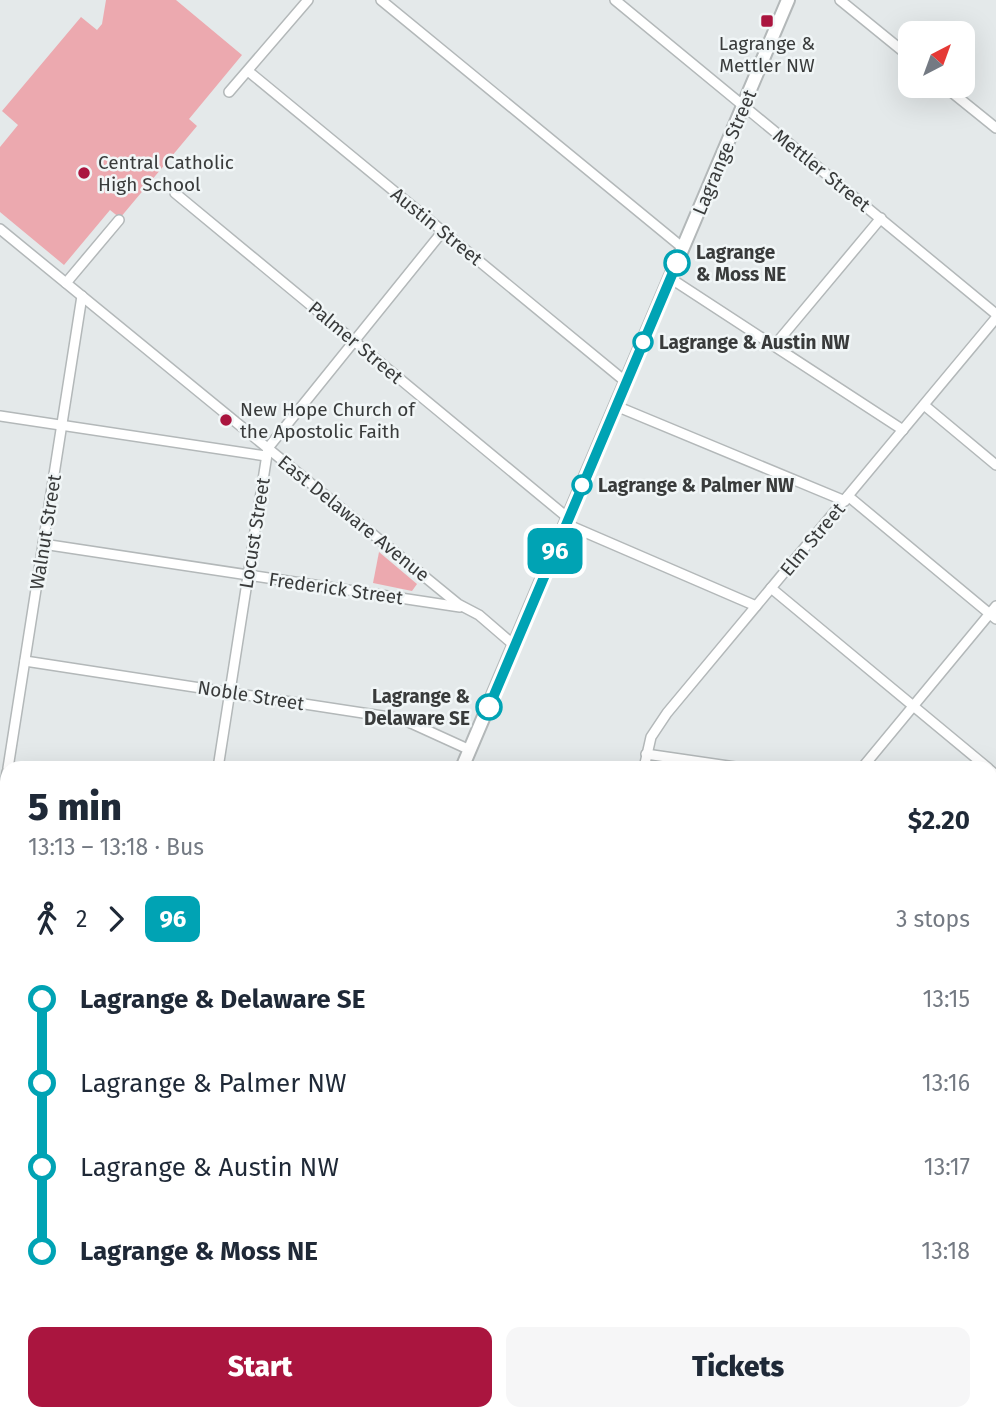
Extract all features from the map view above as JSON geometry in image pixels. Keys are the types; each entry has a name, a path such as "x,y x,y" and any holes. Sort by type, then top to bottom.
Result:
{"main road":[{"name":"Lagrange Street","path":"465,761 788,0"}],"street":[{"path":"229,92 308,0"},
{"path":"381,0 683,248"},
{"name":"Mettler Street","path":"615,0 996,316"},
{"path":"840,0 898,48"},
{"name":"Austin Street","path":"248,71 626,382"},
{"path":"959,98 996,128"},
{"name":"Palmer Street","path":"175,193 567,521 756,606"},
{"path":"774,346 881,218"},
{"path":"66,283 119,220"},
{"name":"East Delaware Avenue","path":"0,229 267,452 464,607 479,615 514,646"},
{"name":"Locust Street","path":"219,761 267,452 443,231"},
{"path":"670,278 903,430"},
{"name":"Walnut Street","path":"8,761 82,296"},
{"name":"Elm Street","path":"645,761 651,737 667,713 996,316"},
{"path":"924,405 996,465"},
{"path":"616,406 846,498 994,613 868,761"},
{"path":"0,416 267,452"},
{"name":"Frederick Street","path":"43,544 464,607"},
{"path":"771,588 979,761"},
{"name":"Noble Street","path":"25,661 402,719 470,750"},
{"path":"646,754 694,761"}],"shaded area":[{"name":"Central Catholic High School","path":"106,0 176,0 242,55 189,119 197,126 120,218 110,210 64,265 0,212 0,147 18,125 2,111 81,17 97,30 102,24"},
{"path":"379,552 417,584 412,591 373,583"}],"bus line":[{"name":"96","path":"489,707 677,263"}],"place":[{"name":"Lagrange & Mettler NW","path":"767,21"},
{"name":"Central Catholic High School","path":"84,173"},
{"name":"Lagrange & Moss NE","path":"677,263"},
{"name":"Lagrange & Austin NW","path":"643,342"},
{"name":"New Hope Church of the Apostolic Faith","path":"226,420"},
{"name":"Lagrange & Palmer NW","path":"582,485"},
{"name":"Lagrange & Delaware SE","path":"489,707"}]}
